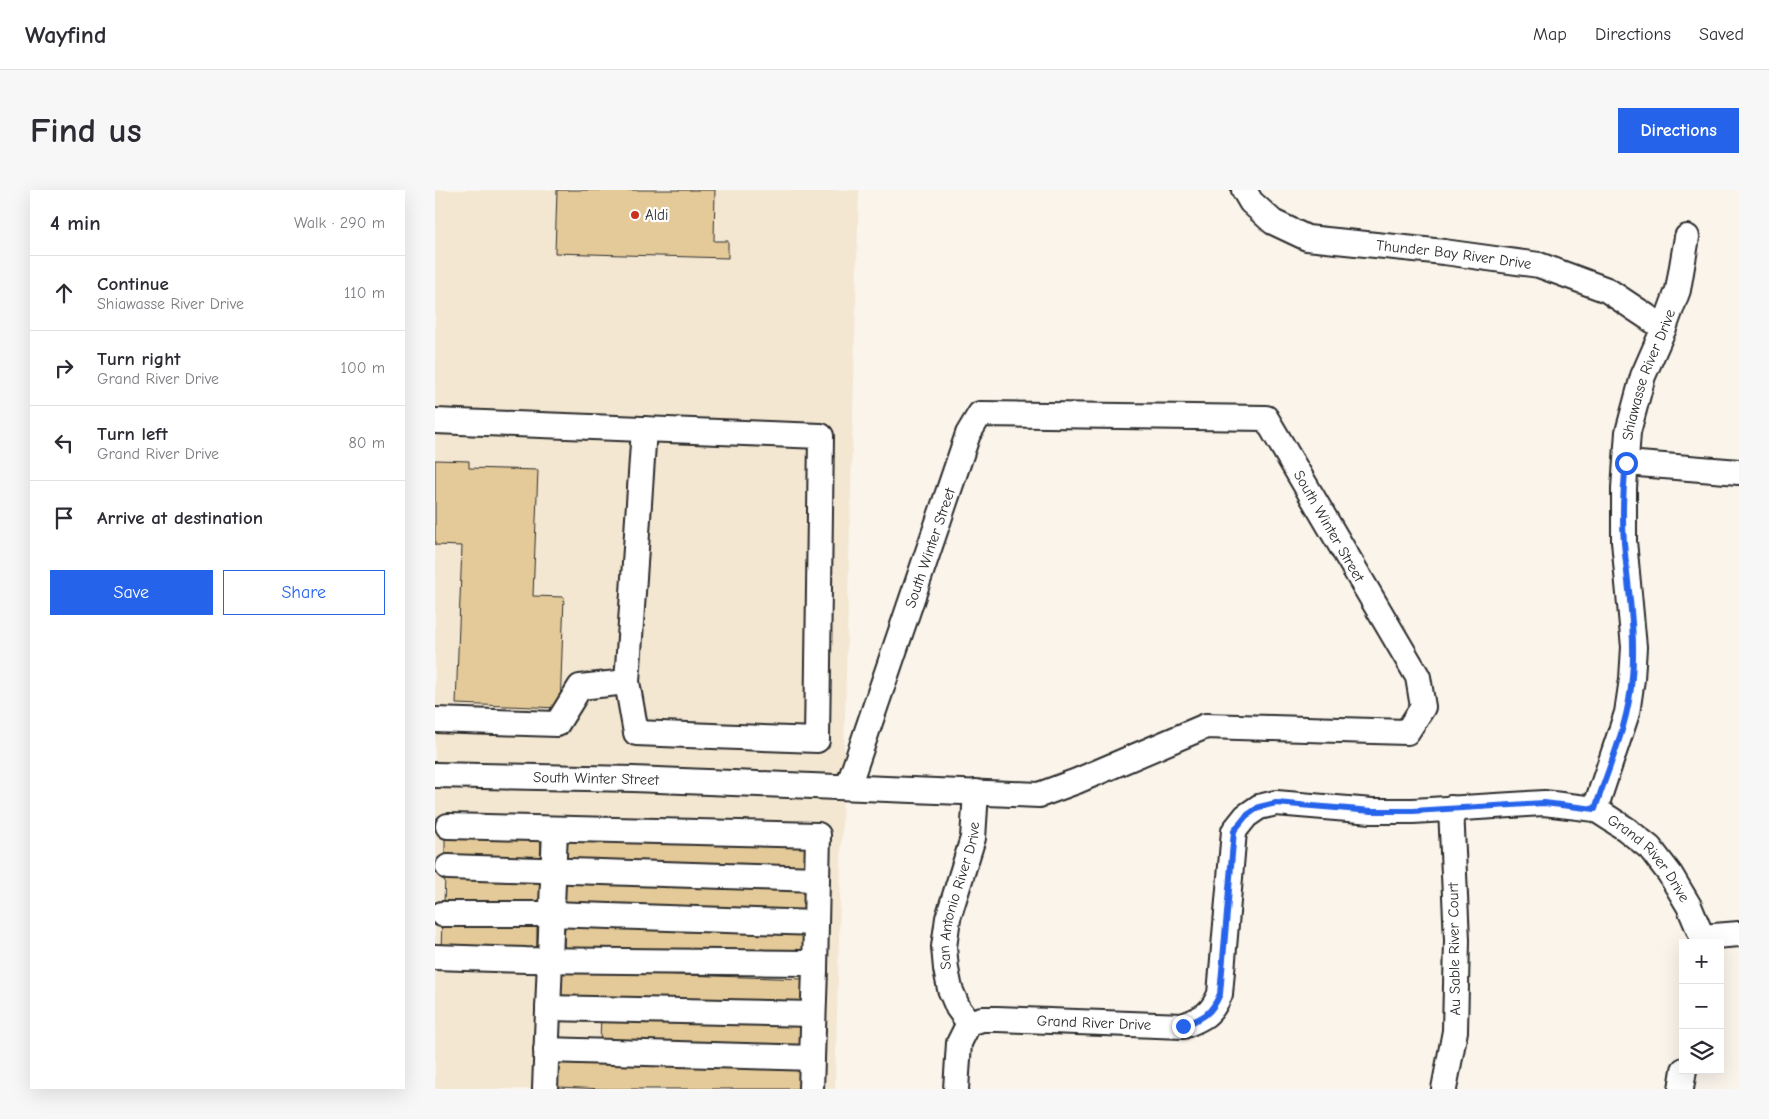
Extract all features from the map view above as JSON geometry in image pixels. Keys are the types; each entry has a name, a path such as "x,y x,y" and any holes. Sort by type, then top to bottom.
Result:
{"street":[{"name":"Thunder Bay River Drive","path":"1244,190 1251,202 1273,222 1307,238 1444,252 1539,265 1607,290 1664,328"},
{"name":"Shiawasse River Drive","path":"1595,809 1627,712 1632,679 1634,647 1624,541 1624,488 1628,432 1643,376 1664,328 1677,290 1687,236"},
{"name":"South Winter Street","path":"435,775 1039,794 1077,781 1206,726 1407,732 1423,707 1418,677 1266,418 980,414 968,434 848,787"},
{"path":"435,421 644,429 821,436 817,740 636,733 627,682 644,429"},
{"path":"1626,463 1739,472"},
{"path":"435,720 557,724 580,687 627,682"},
{"name":"San Antonio River Drive","path":"969,1023 957,1008 950,989 944,947 948,918 973,838 976,792"},
{"name":"Grand River Drive","path":"969,1023 982,1019 997,1019 1183,1026 1202,1019 1214,1008 1220,994 1234,831 1246,816 1259,807 1276,803 1372,811 1544,803 1595,809 1626,829 1650,848 1670,874 1689,906 1702,939"},
{"name":"Au Sable River Court","path":"1444,1089 1455,1031 1457,940 1451,808"},
{"path":"448,826 818,835 811,1089"},
{"path":"545,1089 555,828"},
{"path":"448,867 553,872 817,879"},
{"path":"442,914 551,914 816,923"},
{"path":"1708,939 1739,934"},
{"path":"435,957 792,962 806,963 815,969"},
{"path":"548,1008 813,1014"},
{"path":"956,1089 959,1043 969,1023"},
{"path":"546,1050 812,1058"},
{"path":"1681,1089 1683,1074"}],"shaded area":[{"path":"435,190 859,190 835,1089 435,1089"}],"building":[{"name":"Aldi","path":"557,190 715,190 714,241 728,241 728,258 555,253"},
{"path":"435,460 469,461 469,468 538,470 533,596 564,597 560,708 456,704 462,546 435,545"},
{"path":"445,833 541,836 540,864 445,862"},
{"path":"566,835 809,843 808,873 566,865"},
{"path":"445,875 540,878 539,906 444,904"},
{"path":"566,879 808,887 807,917 565,909"},
{"path":"565,920 807,928 806,958 564,949"},
{"path":"442,921 537,924 537,952 441,950"},
{"path":"562,971 804,979 804,1009 561,1001"},
{"path":"601,1013 804,1018 803,1050 600,1044"},
{"path":"559,1057 801,1066 800,1089 603,1089 558,1087"}],"place":[{"name":"Aldi","path":"635,215"}],"route":[{"path":"1183,1026 1202,1019 1214,1008 1220,994 1234,831 1246,816 1259,807 1276,803 1372,811 1413,811 1544,803 1595,809 1627,712 1632,679 1634,647 1624,541 1626,463"}]}
